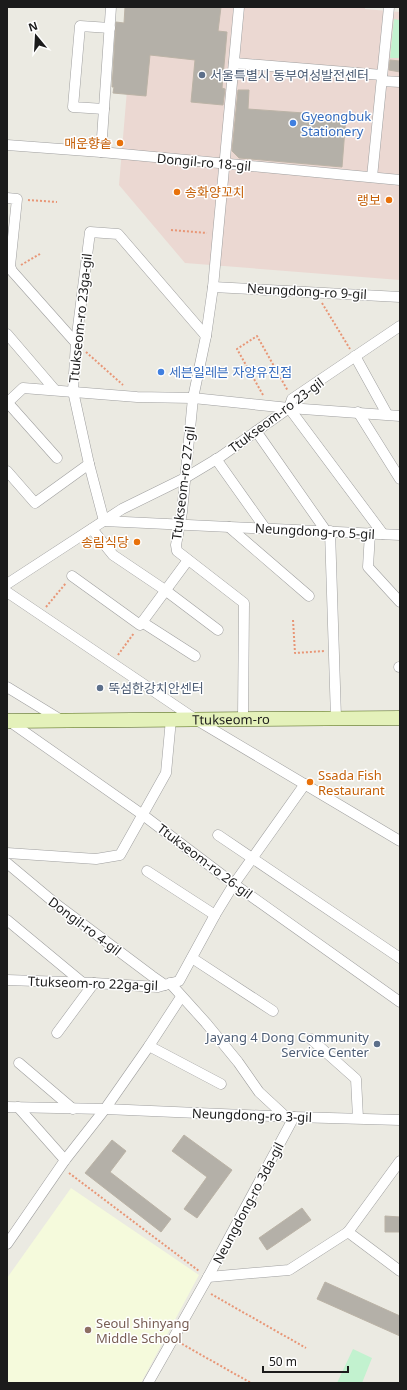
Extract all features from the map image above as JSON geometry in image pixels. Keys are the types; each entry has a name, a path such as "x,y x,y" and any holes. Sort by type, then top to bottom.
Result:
{"main road":[{"name":"Ttukseom-ro","path":"8,721 400,718"}],"street":[{"path":"101,152 111,7"},
{"name":"Ttukseom-ro 27-gil","path":"239,7 213,286 206,336 193,398 182,512 176,545 177,551 244,603 243,719"},
{"path":"372,178 389,7"},
{"path":"104,109 74,107 80,26 110,28"},
{"path":"234,63 382,78 400,82"},
{"name":"Dongil-ro 18-gil","path":"7,145 101,152 400,180"},
{"path":"12,199 9,273 76,343"},
{"name":"Ttukseom-ro 23ga-gil","path":"104,521 89,464 73,391 76,343 90,232 118,234 206,336"},
{"name":"Neungdong-ro 9-gil","path":"213,286 400,297"},
{"name":"Ttukseom-ro 23-gil","path":"7,584 122,509 185,478 216,459 256,432 290,403 355,356 400,326"},
{"path":"7,334 55,390"},
{"path":"355,356 387,414"},
{"path":"57,458 7,403 23,388 137,397 193,398 269,405 290,403 400,416"},
{"path":"290,403 383,534"},
{"path":"358,412 400,479"},
{"path":"256,432 328,531 336,718"},
{"name":"Ttukseom-ro 23-gil","path":"216,459 265,528"},
{"path":"7,471 35,503 89,464"},
{"name":"Neungdong-ro 5-gil","path":"104,521 400,535"},
{"name":"Neungdong-ro 5-gil","path":"229,527 309,596"},
{"path":"92,528 113,555 165,590 218,630"},
{"path":"370,533 368,567 400,602"},
{"path":"141,624 188,560"},
{"path":"72,576 141,624 195,656"},
{"path":"7,592 195,719 400,840"},
{"path":"7,687 61,720"},
{"path":"7,854 96,859 120,855 166,773 171,719"},
{"name":"Ttukseom-ro 26-gil","path":"8,721 143,815 234,884 400,1002"},
{"path":"171,983 192,958 215,915 234,884 305,784"},
{"path":"218,835 400,958"},
{"name":"Dongil-ro 4-gil","path":"7,863 56,904 152,976 171,983 181,997 206,1023 238,1062 259,1092 290,1117"},
{"path":"146,871 215,915"},
{"path":"7,920 12,928 88,983 57,1033"},
{"path":"192,958 273,1011"},
{"name":"Ttukseom-ro 22ga-gil","path":"7,980 158,987 171,983"},
{"path":"7,1244 65,1160 105,1109 181,997"},
{"path":"310,1039 356,1079 358,1118"},
{"path":"149,1046 221,1084"},
{"path":"19,1063 72,1109"},
{"name":"Neungdong-ro 3-gil","path":"7,1107 105,1109 400,1120"},
{"path":"18,1107 65,1160"},
{"name":"Neungdong-ro 3da-gil","path":"148,1383 208,1277 290,1117"},
{"path":"208,1277 289,1270 348,1232 400,1161"},
{"path":"348,1232 400,1271"}],"path":[{"path":"12,199 57,202"},
{"path":"171,230 218,233"},
{"path":"9,273 40,254"},
{"path":"315,292 355,356"},
{"path":"269,405 237,349 257,336 290,403"},
{"path":"76,343 137,397"},
{"path":"39,614 72,576"},
{"path":"293,620 295,653 334,651"},
{"path":"112,663 141,624"},
{"path":"69,1173 208,1277"},
{"path":"201,1288 306,1348"},
{"path":"173,1338 251,1383"}],"shaded area":[{"path":"134,7 365,7 365,9 400,12 400,280 185,263 119,185"},
{"path":"394,19 400,20 400,58 390,58"},
{"name":"Seoul Shinyang Middle School","path":"71,1188 199,1275 141,1383 7,1383 7,1278"},
{"path":"353,1349 372,1358 362,1383 337,1383"}],"building":[{"path":"125,7 221,7 218,31 227,32 222,88 225,89 223,105 191,102 195,60 150,55 146,96 113,93 114,87 112,87 116,22 124,23"},
{"path":"390,60 400,61 400,72 389,70"},
{"path":"238,90 249,90 248,109 346,116 342,167 239,158 232,151"},
{"path":"184,1135 232,1170 197,1218 184,1209 207,1177 172,1151"},
{"path":"112,1140 126,1151 110,1172 171,1219 161,1232 85,1173"},
{"path":"302,1208 311,1220 267,1250 259,1238"},
{"path":"385,1216 400,1217 400,1232 385,1232"},
{"path":"325,1282 400,1316 400,1336 317,1299"}],"place":[{"name":"서울특별시 동부여성발전센터","path":"202,75"},
{"name":"Gyeongbuk Stationery","path":"293,123"},
{"name":"매운향솥","path":"120,143"},
{"name":"송화양꼬치","path":"177,192"},
{"name":"랭보","path":"389,200"},
{"name":"세븐일레븐 자양유진점","path":"161,372"},
{"name":"송림식당","path":"137,542"},
{"name":"뚝섬한강치안센터","path":"100,688"},
{"name":"Ssada Fish Restaurant","path":"310,782"},
{"name":"Jayang 4 Dong Community Service Center","path":"377,1044"},
{"name":"Seoul Shinyang Middle School","path":"88,1330"}]}
